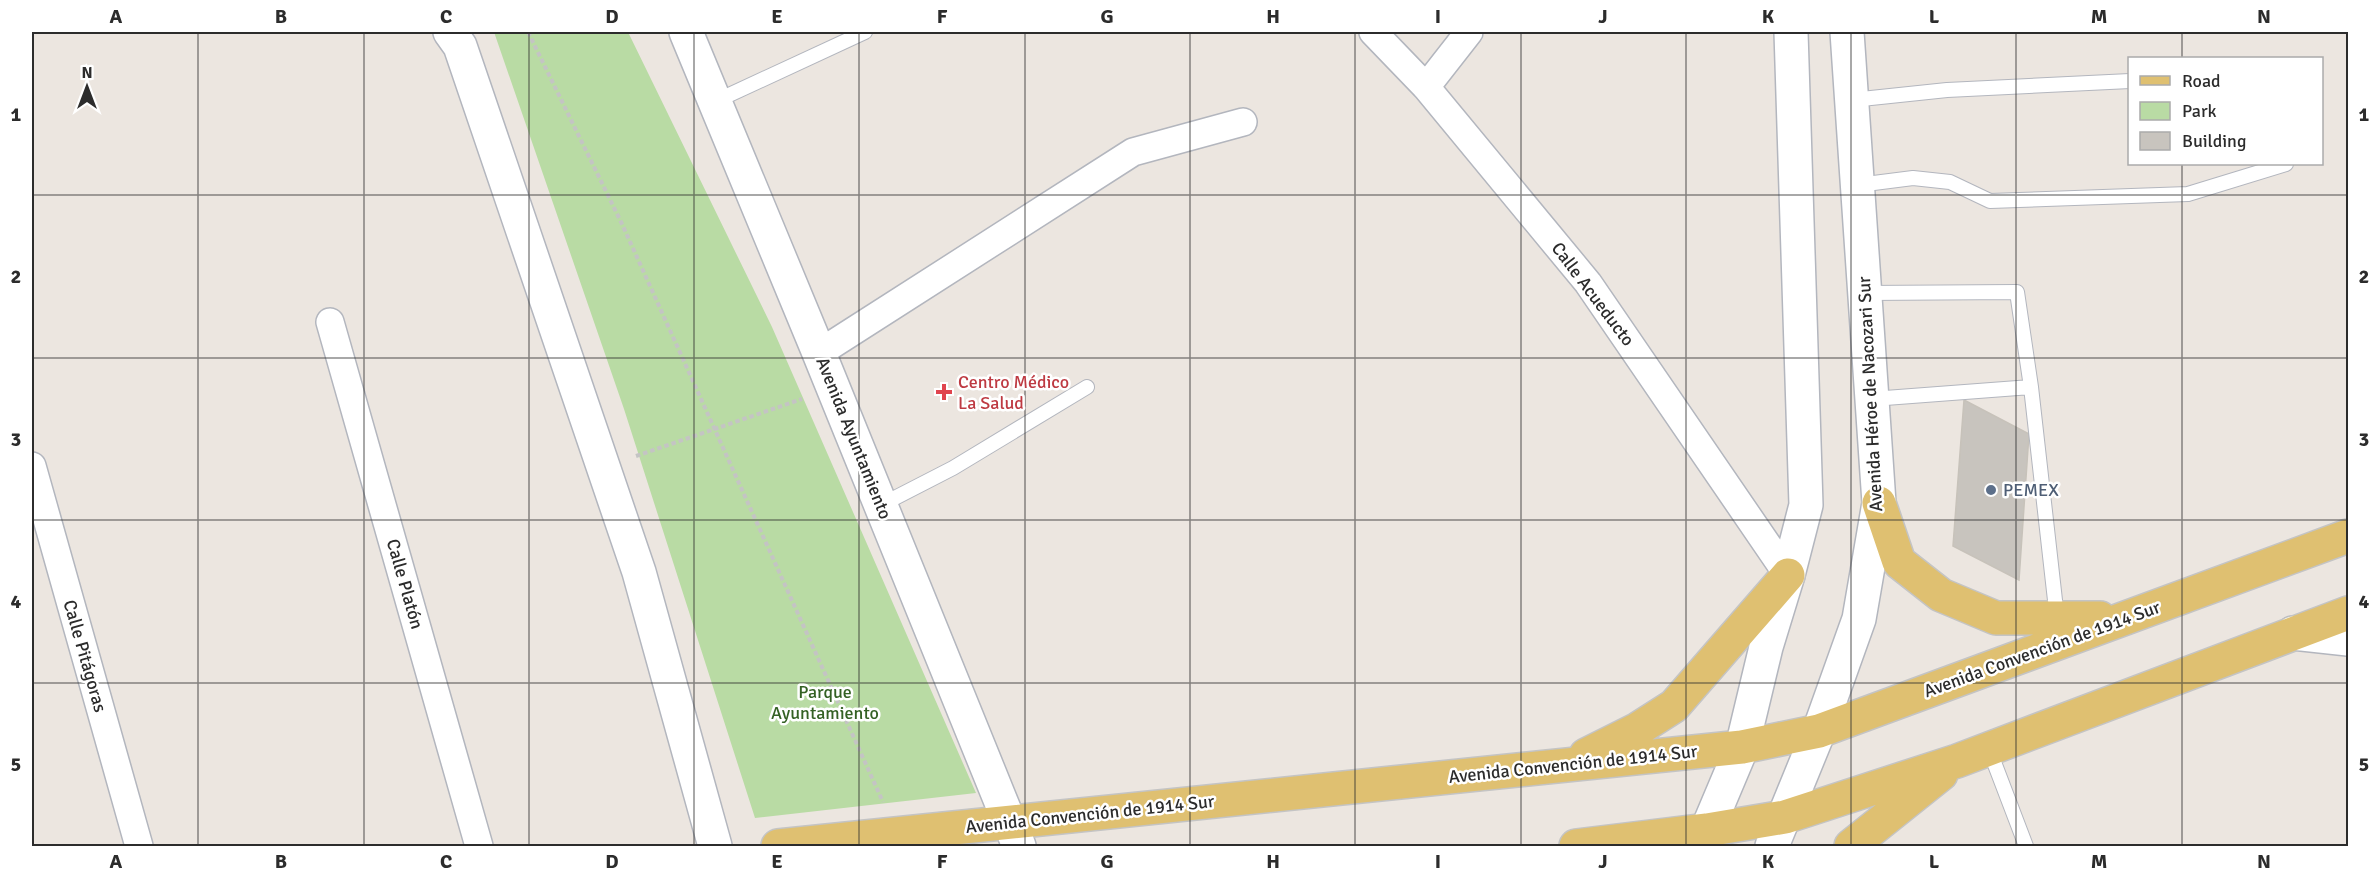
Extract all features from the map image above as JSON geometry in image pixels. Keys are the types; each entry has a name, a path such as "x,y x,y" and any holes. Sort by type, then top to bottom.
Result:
{"main road":[{"path":"450,32 460,46 639,572 715,846"},
{"path":"1702,838 1742,747 1766,646 1806,505 1791,32"},
{"name":"Avenida Héroe de Nacozari Sur","path":"1772,846 1819,731 1859,619 1879,503 1846,32"},
{"name":"Avenida Ayuntamiento","path":"690,33 1014,834"},
{"path":"1879,503 1899,562 1941,596 1996,618 2060,629"},
{"name":"Avenida Convención de 1914 Sur","path":"778,846 898,834 1014,834 1568,764 1742,747 1819,731 2060,629 2128,618 2344,533"},
{"path":"1568,764 1638,729 1674,706 1788,575"},
{"path":"1576,846 1702,838 1785,817 1957,761 2294,633 2346,622"},
{"path":"1851,846 1957,761"}],"street":[{"name":"Calle Acueducto","path":"1373,32 1426,87 1588,283 1788,575"},
{"path":"1426,87 1469,32"},
{"path":"819,353 1133,152 1243,122"},
{"name":"Calle Platón","path":"330,322 480,846"},
{"name":"Calle Pitágoras","path":"32,466 139,846"}],"lane":[{"path":"716,101 865,32"},
{"path":"1852,100 1947,90 2128,81"},
{"path":"1858,185 1913,178 1950,182 1990,201 2188,194 2283,165"},
{"path":"1865,293 2017,292 2031,387 2060,629"},
{"path":"881,505 953,468 1087,387"},
{"path":"1872,399 2031,387"},
{"path":"1989,749 2026,846"}],"path":[{"path":"528,32 622,224 898,834"},
{"path":"604,467 833,388"}],"green space":[{"name":"Parque Ayuntamiento","path":"494,32 628,32 772,327 976,793 755,818 624,409"}],"building":[{"name":"PEMEX","path":"1964,400 2029,434 2019,580 1953,546"}],"place":[{"name":"Centro Médico La Salud","path":"944,392"},
{"name":"PEMEX","path":"1991,490"}]}
